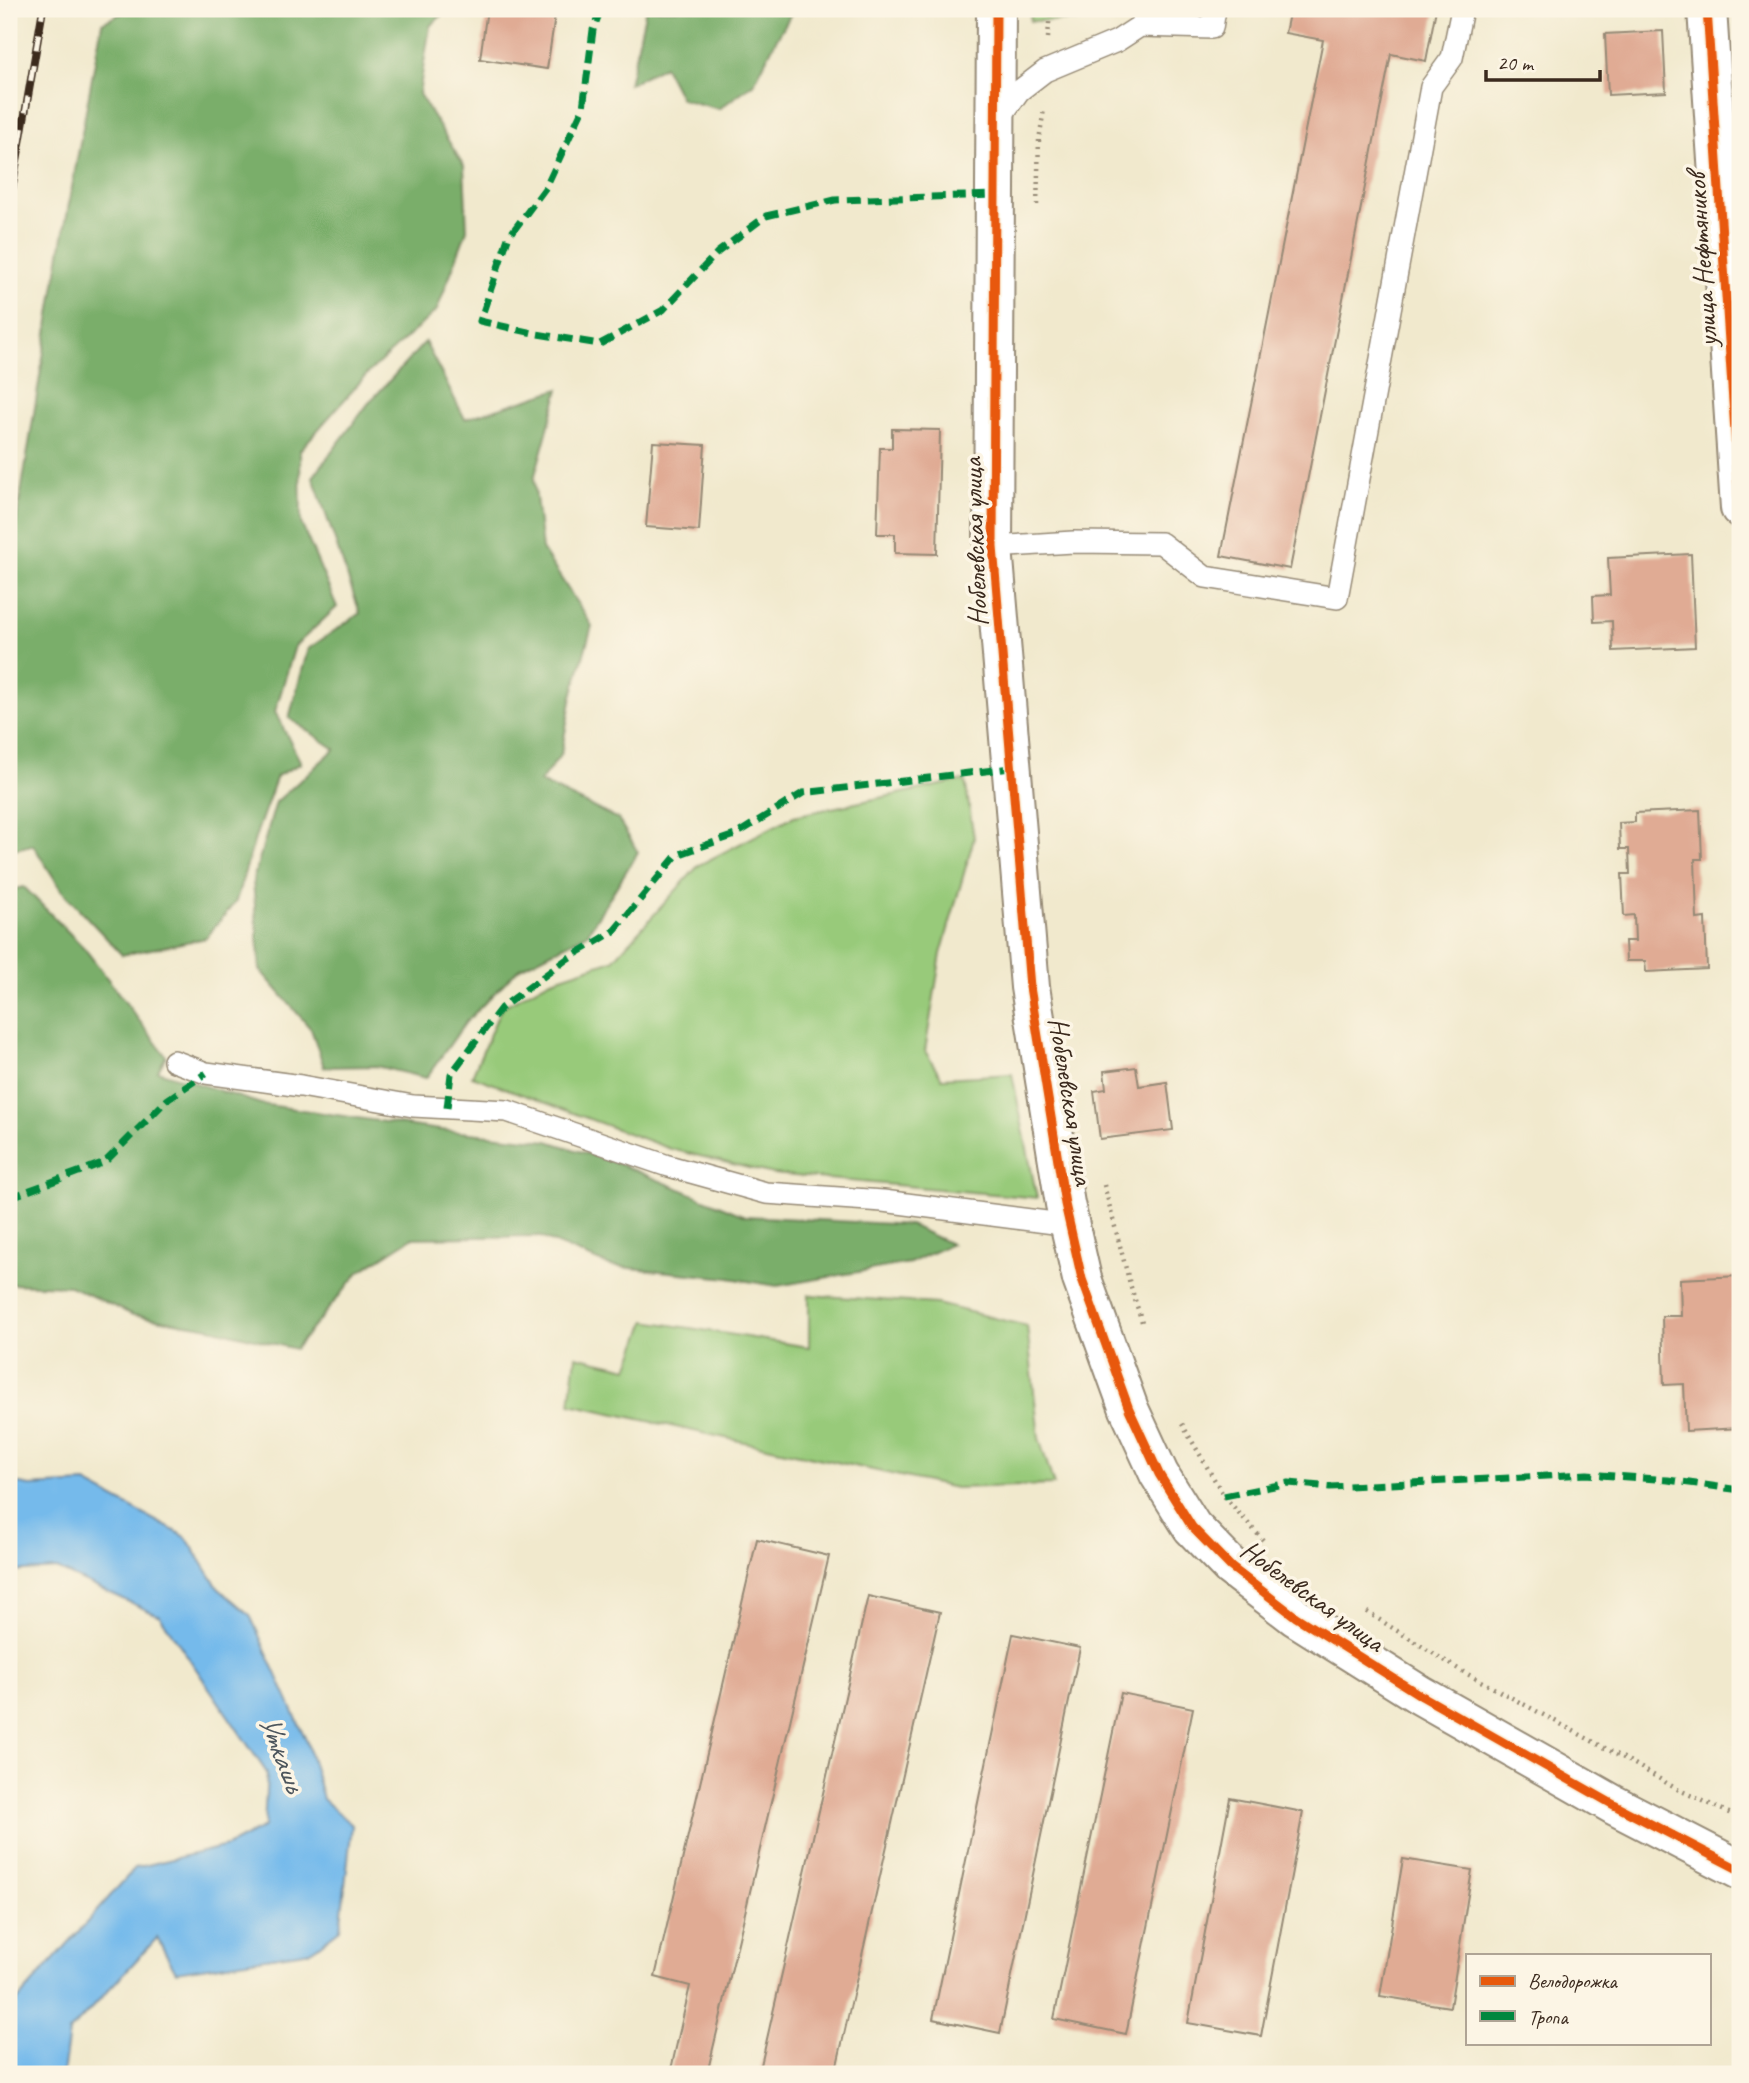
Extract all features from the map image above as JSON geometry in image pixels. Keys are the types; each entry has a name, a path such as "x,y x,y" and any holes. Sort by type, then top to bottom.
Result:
{"street":[{"name":"Нобелевская улица","path":"996,9 993,547 1030,987 1070,1225 1083,1279 1129,1409 1159,1474 1192,1527 1231,1567 1296,1617 1420,1695 1614,1805 1740,1870"},
{"name":"улица Нефтяников","path":"1707,9 1740,508"}],"lane":[{"path":"994,127 1018,91 1045,71 1117,41 1144,17 1212,28 1215,9"},
{"path":"993,547 1073,542 1161,543 1205,577 1336,598 1431,87 1452,58 1462,9"},
{"path":"174,1061 206,1073 301,1086 413,1106 507,1111 665,1165 766,1193 883,1201 1070,1225"}],"path":[{"path":"1037,209 1039,140 1047,86 1045,71 1050,9"},
{"path":"1103,1181 1142,1322"},
{"path":"1175,1413 1224,1496 1271,1546"},
{"path":"1356,1605 1460,1670 1675,1788 1740,1818"}],"green space":[{"path":"130,9 449,9 430,26 419,94 464,166 467,230 437,310 368,373 300,450 301,523 337,607 295,646 275,712 301,763 277,776 236,901 206,938 122,955 63,892 33,845 9,850 9,554 102,23"},
{"path":"646,9 794,9 754,83 719,109 681,99 664,66 629,84"},
{"path":"1031,9 1117,9 1096,20 1030,21"},
{"path":"425,342 465,419 559,389 534,479 542,549 592,626 572,696 561,754 540,782 618,819 638,852 587,934 518,969 466,1022 426,1078 376,1066 324,1067 311,1029 260,970 253,880 276,802 335,749 289,718 308,649 360,613 313,477 368,404"},
{"path":"965,780 974,838 941,954 925,1051 942,1078 1012,1074 1037,1198 773,1174 671,1149 472,1076 501,1008 549,981 613,960 699,865 794,816"},
{"path":"24,887 85,949 166,1056 158,1071 261,1104 440,1130 548,1141 622,1165 745,1216 910,1225 951,1244 910,1263 777,1286 729,1278 610,1266 538,1236 412,1238 359,1272 295,1349 210,1328 133,1315 70,1286 9,1284 9,890"},
{"path":"809,1295 937,1304 1027,1326 1039,1438 1054,1485 955,1488 570,1404 576,1356 628,1368 646,1321 809,1347"}],"water":[{"name":"Уткашь","path":"9,1482 30,1486 86,1483 186,1537 218,1588 250,1615 307,1742 323,1799 352,1825 340,1929 311,1951 176,1972 157,1938 69,2032 63,2074 9,2074 9,2010 135,1868 227,1846 264,1827 267,1773 160,1616 57,1569 9,1572"}],"building":[{"path":"487,9 556,9 547,69 480,59"},
{"path":"1290,9 1436,9 1426,61 1391,54 1290,569 1221,556 1323,40 1285,33"},
{"path":"1663,31 1666,92 1608,95 1605,34"},
{"path":"892,429 940,430 937,554 895,553 895,534 877,534 880,448 892,448"},
{"path":"653,442 705,445 699,531 646,527"},
{"path":"1691,554 1695,647 1613,651 1612,621 1594,622 1593,596 1610,595 1608,558"},
{"path":"1700,810 1702,859 1695,859 1697,919 1705,918 1707,969 1646,972 1645,961 1626,961 1625,941 1635,941 1634,915 1624,916 1622,874 1630,874 1629,849 1620,849 1619,823 1635,822 1635,813"},
{"path":"1136,1067 1139,1086 1167,1082 1173,1130 1100,1139 1094,1091 1106,1089 1104,1071"},
{"path":"1740,1276 1740,1321 1737,1321 1740,1428 1686,1431 1684,1384 1664,1385 1662,1316 1681,1316 1680,1279"},
{"path":"757,1539 829,1556 707,2074 670,2074 690,1986 655,1977"},
{"path":"868,1596 940,1612 835,2074 759,2074"},
{"path":"1013,1634 1080,1648 1000,2033 933,2019"},
{"path":"1121,1693 1193,1708 1126,2034 1054,2019"},
{"path":"1230,1798 1303,1812 1261,2036 1188,2023"},
{"path":"1403,1859 1472,1870 1450,2007 1380,1996"}],"railway":[{"path":"9,207 43,9"}],"marked path":[{"path":"601,9 593,30 583,108 546,187 508,238 480,321 600,344 663,310 718,252 766,216 835,200 994,195"},
{"path":"447,1108 451,1074 501,1008 567,959 613,932 677,855 735,835 803,793 1011,768"},
{"path":"9,1198 105,1162 167,1100 206,1073"},
{"path":"1224,1496 1289,1483 1330,1487 1587,1474 1668,1480 1740,1490"}],"cycle path":[{"path":"996,9 993,547 1030,987 1065,1204 1082,1279 1129,1409 1159,1474 1192,1527 1231,1567 1296,1617 1420,1695 1614,1805 1740,1870"},
{"path":"1707,9 1740,508"}]}
